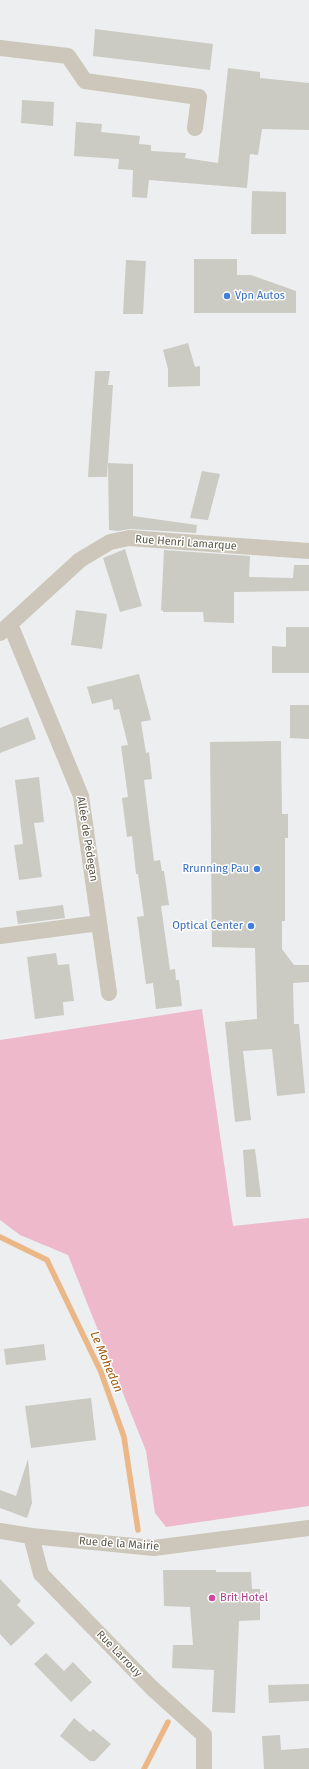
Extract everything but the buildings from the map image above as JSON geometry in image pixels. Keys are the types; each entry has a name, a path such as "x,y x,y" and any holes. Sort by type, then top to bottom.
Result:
{"street":[{"path":"0,48 68,56 85,81 199,97 195,128"},
{"name":"Rue Henri Lamarque","path":"5,629 80,560 110,542 130,538 309,551"},
{"name":"Allée de Pédegan","path":"5,629 81,796 109,993"},
{"path":"0,936 99,923"},
{"name":"Rue de la Mairie","path":"0,1531 30,1536 154,1548 309,1528"},
{"name":"Rue Larrouy","path":"30,1536 41,1574 152,1688 204,1735 204,1769"}],"shaded area":[{"path":"202,1009 233,1226 309,1218 309,1506 166,1527 155,1513 146,1451 68,1255 20,1235 0,1220 0,1040"}],"waterway":[{"name":"Le Mohedan","path":"0,1237 47,1260 101,1372 124,1437 138,1530"},
{"name":"Le Mohedan","path":"144,1769 168,1722"}],"place":[{"name":"Vpn Autos","path":"227,296"},
{"name":"Rrunning Pau","path":"257,869"},
{"name":"Optical Center","path":"251,926"},
{"name":"Brit Hotel","path":"212,1598"}]}
